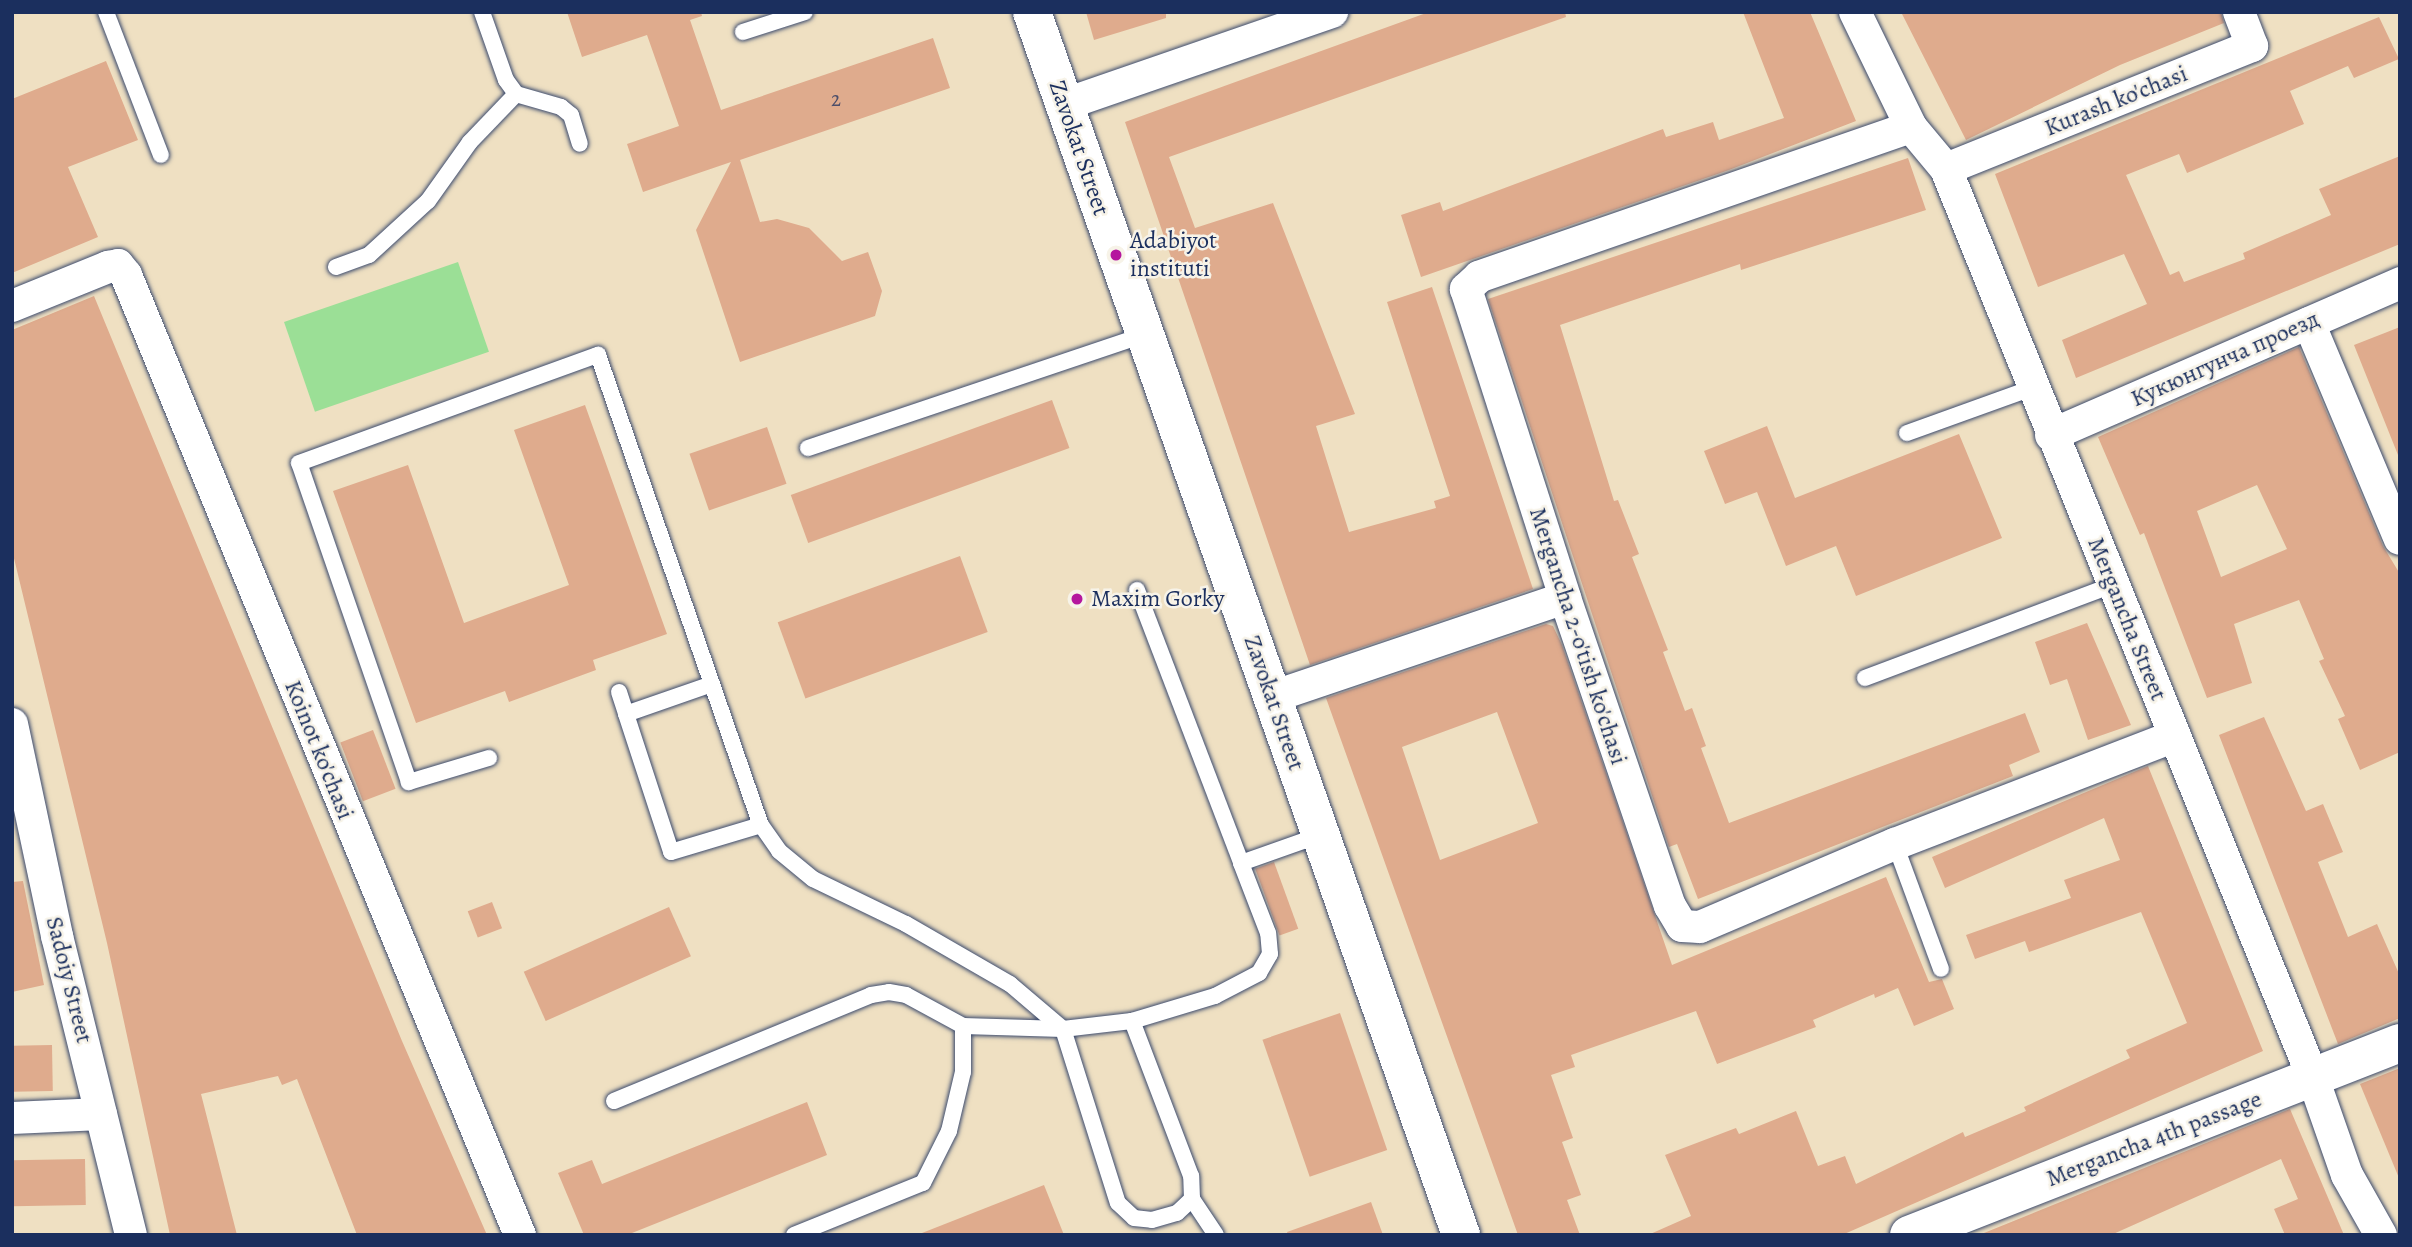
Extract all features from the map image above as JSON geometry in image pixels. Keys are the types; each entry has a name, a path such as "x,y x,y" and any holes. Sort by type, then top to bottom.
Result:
{"street":[{"name":"Zavokat Street","path":"1032,12 1461,1235"},
{"path":"1063,105 1332,12"},
{"name":"Mergancha Street","path":"1855,12 1911,127 1946,169 2051,435 2314,1078 2347,1175 2381,1235"},
{"name":"Kurash ko'chasi","path":"1946,169 2252,46 2239,12"},
{"name":"Mergancha 2-o'tish ko'chasi","path":"1911,127 1479,277 1466,289 1564,598 1670,906 1682,926 1700,928 1895,844 2175,736"},
{"name":"Koinot ko'chasi","path":"12,306 118,265 520,1235"},
{"name":"Кукюнгунча проезд","path":"2051,435 2400,283"},
{"path":"2309,323 2400,539"},
{"path":"1272,697 1564,598"},
{"name":"Sadoiy Street","path":"12,724 131,1235"},
{"name":"Mergancha 4th passage","path":"1909,1235 2400,1043"},
{"path":"12,1118 101,1114"}],"lane":[{"path":"106,12 161,155"},
{"path":"482,12 506,80 516,94 561,107 571,115 580,144"},
{"path":"744,32 805,12"},
{"path":"336,267 369,255 428,201 470,142 516,94"},
{"path":"808,448 1144,335"},
{"path":"489,758 409,782 299,463 598,355 761,825 779,851 813,879 906,924 1010,984 1063,1029 1118,1203 1134,1218 1152,1220 1177,1213 1192,1199"},
{"path":"1907,433 2032,388"},
{"path":"1865,678 2113,585"},
{"path":"614,1101 871,995 906,995 963,1026 1063,1029 1132,1021 1215,996 1259,973 1270,954 1268,933 1137,590"},
{"path":"626,714 712,684"},
{"path":"619,692 671,852 761,825"},
{"path":"1241,863 1320,835"},
{"path":"1895,844 1941,969"},
{"path":"1132,1021 1191,1176 1192,1199 1216,1235"},
{"path":"794,1235 923,1183 949,1131 963,1072 963,1026"}],"green space":[{"path":"458,262 489,352 315,412 284,322"}],"building":[{"path":"567,12 701,12 702,16 690,20 721,110 933,38 950,88 740,160 760,222 777,219 809,228 842,261 868,252 882,291 875,316 740,362 696,230 731,162 643,192 627,144 679,126 647,35 582,57"},
{"path":"1086,12 1166,12 1166,18 1094,40"},
{"path":"1429,12 1565,12 1566,17 1169,157 1195,228 1273,203 1355,414 1316,426 1349,532 1436,508 1434,501 1450,496 1387,302 1432,287 1533,589 1310,665 1125,122"},
{"path":"1743,12 1810,12 1856,121 1729,170 1421,277 1401,215 1440,202 1443,211 1663,129 1666,137 1713,122 1719,140 1784,118"},
{"path":"1901,12 2221,12 2224,23 2120,65 1966,140"},
{"path":"2379,17 2399,59 2354,78 2348,66 2290,91 2304,124 2187,173 2179,154 2126,175 2170,275 2179,271 2184,282 2245,259 2243,253 2331,215 2319,189 2400,156 2400,244 2076,378 2062,340 2147,304 2124,254 2038,287 1995,174"},
{"path":"106,61 138,140 68,167 98,237 12,273 12,99"},
{"path":"1908,158 1926,210 1741,270 1740,264 1560,325 1614,501 1618,500 1639,554 1632,557 1668,650 1663,652 1685,711 1692,708 1706,746 1701,748 1729,823 2025,713 2040,752 2009,765 2013,776 1698,899 1677,844 1669,847 1488,299"},
{"path":"94,296 402,1041 487,1235 357,1235 297,1079 282,1085 278,1076 201,1094 237,1235 170,1235 107,943 12,550 12,330"},
{"path":"2400,327 2400,454 2398,455 2354,345"},
{"path":"2299,347 2383,546 2400,574 2400,752 2360,770 2338,719 2345,716 2319,661 2324,659 2299,600 2234,624 2252,683 2207,698 2144,533 2140,535 2098,437","holes":["2257,485 2287,549 2221,577 2197,511"]},
{"path":"1052,400 1069,448 808,543 791,495"},
{"path":"585,405 667,634 593,660 596,670 509,702 505,691 416,723 333,491 408,465 464,623 569,585 514,430"},
{"path":"1767,426 1795,498 1959,434 2002,538 1856,596 1836,546 1786,566 1757,492 1725,504 1704,451"},
{"path":"767,427 787,484 709,510 689,454"},
{"path":"960,556 988,632 805,698 778,622"},
{"path":"2087,623 2131,725 2088,740 2067,679 2050,685 2035,642"},
{"path":"1546,624 1553,626 1562,645 1672,965 1886,877 1929,982 1942,979 1954,1009 1914,1026 1898,988 1875,998 1874,994 1813,1020 1816,1027 1717,1064 1696,1011 1571,1055 1575,1067 1551,1075 1573,1138 1562,1142 1581,1195 1567,1200 1580,1235 1518,1235 1326,698","holes":["1497,712 1538,823 1440,860 1402,747"]},
{"path":"2264,717 2306,811 2323,804 2343,852 2318,862 2348,937 2377,924 2400,976 2400,1018 2338,1044 2219,735"},
{"path":"373,730 396,789 363,801 340,743"},
{"path":"2148,766 2263,1051 1842,1235 1648,1235 1691,1216 1665,1155 1736,1128 1739,1134 1796,1111 1818,1166 1845,1156 1856,1184 1963,1132 1965,1137 2026,1111 2024,1107 2130,1058 2126,1050 2187,1023 2141,912 2029,952 2025,941 1975,959 1966,935 2071,898 2064,880 2120,860 2104,818 1945,888 1932,857"},
{"path":"1274,862 1298,929 1279,936 1255,869"},
{"path":"23,881 44,985 12,992 12,882"},
{"path":"492,902 502,928 478,937 468,911"},
{"path":"669,907 691,956 546,1021 524,972"},
{"path":"1340,1013 1387,1150 1310,1177 1262,1040"},
{"path":"52,1045 53,1091 13,1092 12,1046"},
{"path":"2400,1068 2400,1178 2399,1178 2360,1084"},
{"path":"807,1102 827,1155 627,1235 584,1235 558,1173 592,1160 602,1184"},
{"path":"2290,1109 2344,1235 2285,1235 2274,1209 2298,1199 2281,1159 2111,1235 1979,1235"},
{"path":"85,1159 86,1205 13,1206 12,1160"},
{"path":"1044,1185 1064,1235 922,1235 922,1233"},
{"path":"1371,1202 1383,1235 1288,1235 1287,1232"}],"place":[{"name":"Adabiyot instituti","path":"1116,255"},
{"name":"Maxim Gorky","path":"1077,599"}]}
